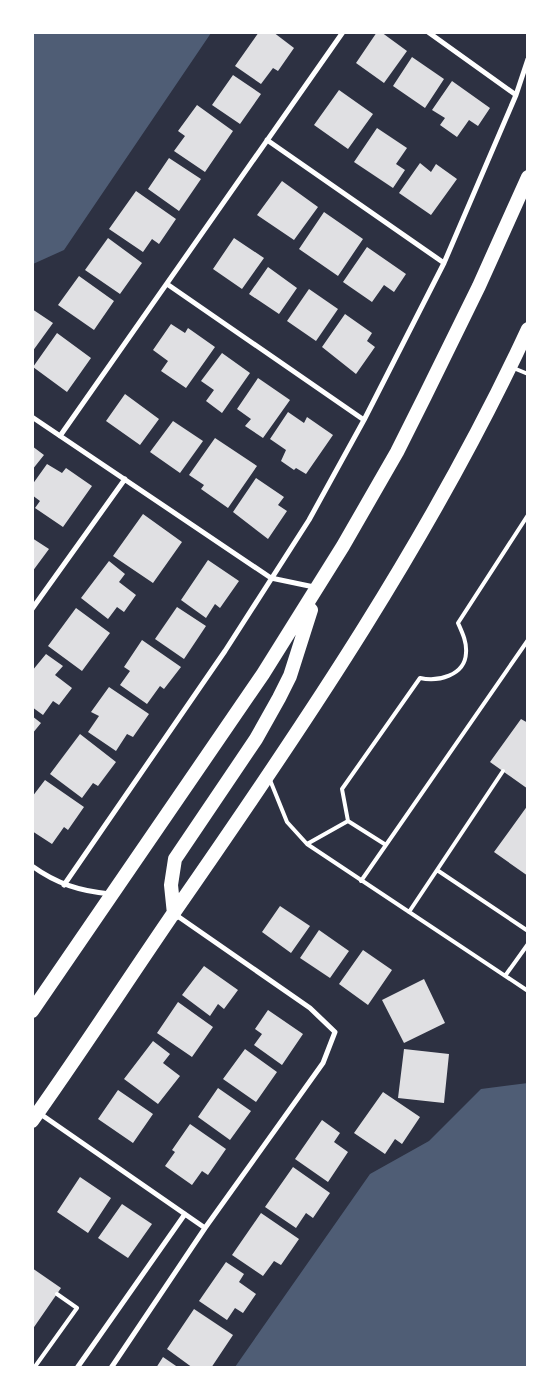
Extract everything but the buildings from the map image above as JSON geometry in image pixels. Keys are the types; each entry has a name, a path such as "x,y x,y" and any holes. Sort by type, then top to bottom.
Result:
{"highway":[{"path":"32,1011 263,674 318,588 388,467 417,412 479,286 528,177"},
{"path":"36,1117 269,777 337,673 402,566 465,455 528,329"},
{"path":"174,914 171,885 175,859 256,739 279,698 290,676 318,588"}],"street":[{"path":"60,436 343,32"},
{"path":"428,32 516,95"},
{"path":"64,885 190,704 309,520 364,420 444,263 516,95 528,59"},
{"path":"267,140 444,263"},
{"path":"167,284 364,420"},
{"path":"32,417 271,578 318,588"},
{"path":"32,609 125,479"},
{"path":"32,866 64,885 83,891 112,894"},
{"path":"110,1368 205,1228 323,1063 335,1032 310,1008 174,914"},
{"path":"36,1117 205,1228"},
{"path":"77,1368 184,1214"}],"lane":[{"path":"509,367 528,374"},
{"path":"386,845 348,821 342,789 420,678 432,681 448,676 458,669 466,655 465,640 458,622 528,515"},
{"path":"361,880 528,640"},
{"path":"409,912 503,771"},
{"path":"269,777 286,822 307,844 528,992"},
{"path":"307,844 348,821"},
{"path":"437,870 528,931"},
{"path":"505,976 528,944"},
{"path":"34,1368 77,1308 57,1294"}],"water":[{"path":"33,32 211,33 64,250 33,264"},
{"path":"528,1083 527,1367 235,1367 370,1174 429,1141 481,1089"}]}
